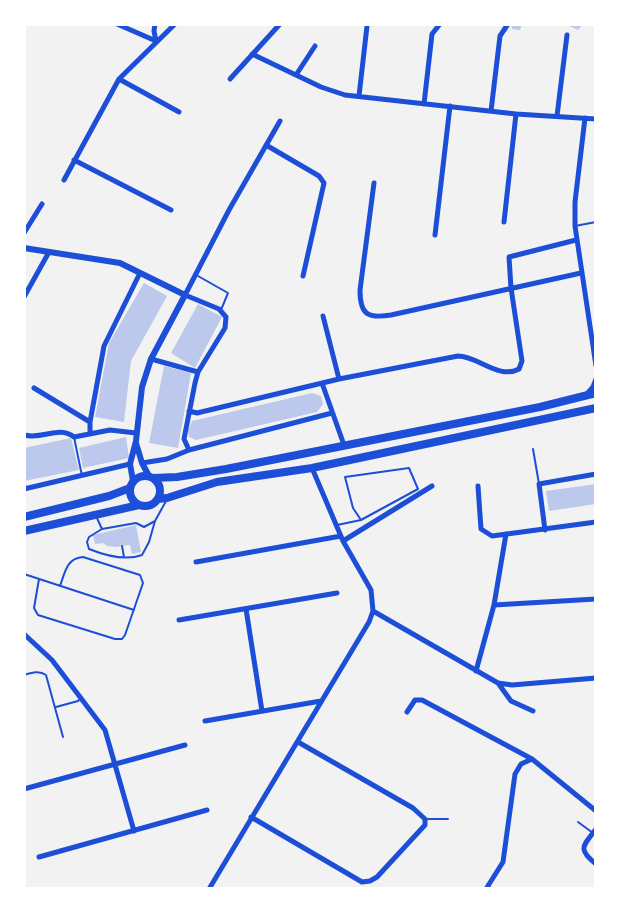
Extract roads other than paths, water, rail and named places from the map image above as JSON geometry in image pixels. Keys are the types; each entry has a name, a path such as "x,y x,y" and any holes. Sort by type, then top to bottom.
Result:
{"main road":[{"path":"24,517 109,496 143,476 177,477 216,471 596,393"},
{"path":"24,531 95,514 139,505 146,506 158,499 217,482 312,468 596,408"},
{"path":"402,434 409,438 413,446"},
{"path":"151,477 159,487 158,499"},
{"path":"131,484 130,495 139,505"}],"street":[{"path":"117,24 156,40"},
{"path":"155,24 156,40"},
{"path":"64,180 118,79 175,24"},
{"path":"230,79 280,24"},
{"path":"424,104 432,34 440,24"},
{"path":"490,111 500,36 508,24"},
{"path":"358,96 367,26"},
{"path":"557,116 567,35"},
{"path":"296,75 315,46"},
{"path":"252,54 332,91 358,96 516,114 596,119"},
{"path":"118,79 178,112"},
{"path":"435,235 450,106"},
{"path":"504,222 516,114"},
{"path":"585,118 574,226 596,366"},
{"path":"151,477 141,463 136,433 142,387 151,359 195,274 280,121"},
{"path":"266,145 319,176 324,183 303,276"},
{"path":"74,160 171,210"},
{"path":"374,183 360,290 360,300 367,314 378,317 391,315 582,273"},
{"path":"24,233 42,204"},
{"path":"189,411 197,413 339,378 458,356 470,357 504,372 513,372 521,365 509,257 576,240"},
{"path":"24,248 120,263 220,310 226,317 225,328 198,372 184,439 189,450"},
{"path":"24,297 49,252"},
{"path":"90,434 90,422 104,346 140,273"},
{"path":"323,316 339,378"},
{"path":"151,359 198,372"},
{"path":"585,397 596,379"},
{"path":"322,383 344,445"},
{"path":"34,388 90,422"},
{"path":"141,463 168,459 189,450 332,413"},
{"path":"24,435 34,438 61,431 74,437 110,430 136,433"},
{"path":"131,484 130,464 136,441"},
{"path":"24,489 130,464"},
{"path":"209,889 369,622 373,610 371,590 342,538 312,468"},
{"path":"545,530 539,484 596,474"},
{"path":"196,562 342,538 432,486"},
{"path":"478,486 481,529 492,536 596,522"},
{"path":"476,671 494,605 507,534"},
{"path":"178,620 336,593"},
{"path":"494,605 596,599"},
{"path":"246,609 262,711"},
{"path":"373,610 498,683 512,700 533,711"},
{"path":"24,634 52,660 105,730 134,831"},
{"path":"498,683 596,678"},
{"path":"407,712 414,702 420,699 532,759 596,812"},
{"path":"205,721 321,701"},
{"path":"251,817 362,882 377,877 422,830 425,819 413,808 298,742"},
{"path":"24,789 185,745"},
{"path":"486,889 502,862 515,774 520,764 532,759"},
{"path":"39,857 207,810"},
{"path":"595,831 583,847 583,851 584,855 596,864"}],"lane":[{"path":"574,226 596,222"},
{"path":"195,274 228,293 220,310"},
{"path":"74,437 82,477"},
{"path":"533,449 539,484"},
{"path":"337,525 361,520 418,489 409,468 345,477 353,508 361,520"},
{"path":"155,521 144,527 136,523 102,529 89,537 87,542 89,549 124,557 135,558 142,555 167,498"},
{"path":"95,514 102,529"},
{"path":"122,546 124,557"},
{"path":"39,579 34,608 38,615 115,639 122,639 125,635 143,583 140,576 83,557 69,562 60,586"},
{"path":"24,574 134,610"},
{"path":"24,675 36,672 46,675 63,737"},
{"path":"56,707 78,701 81,697"},
{"path":"425,819 448,819"},
{"path":"578,822 595,831"}]}
